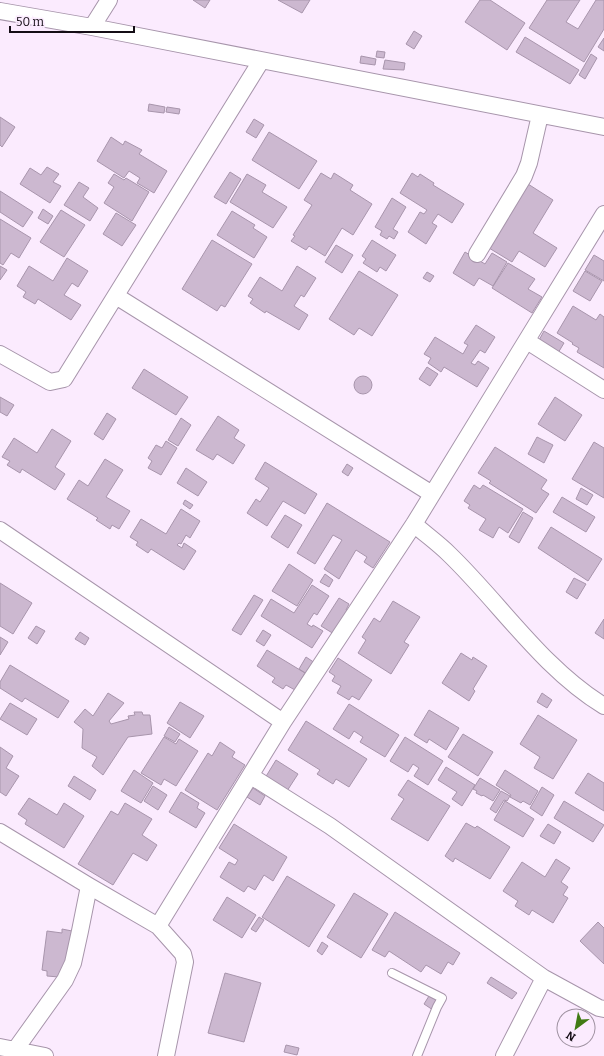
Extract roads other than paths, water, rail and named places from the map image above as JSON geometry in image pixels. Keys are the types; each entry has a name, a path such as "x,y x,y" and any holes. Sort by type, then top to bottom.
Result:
{"street":[{"path":"92,27 109,0"},
{"path":"0,11 92,27 604,127"},
{"path":"0,354 50,382 64,379 261,61"},
{"path":"477,254 524,176 529,164 540,115"},
{"path":"158,926 283,722 414,524 604,214"},
{"path":"116,296 432,494"},
{"path":"527,341 604,390"},
{"path":"414,524 449,554 552,664 590,697 604,706"},
{"path":"0,530 283,722"},
{"path":"251,776 330,826 544,978 599,1008 604,1009"},
{"path":"0,832 158,926 183,954 186,962 166,1056"},
{"path":"44,1056 7,1049 66,980 80,931 89,886"},
{"path":"504,1056 544,978"}],"lane":[{"path":"392,973 442,998 436,1006 417,1056"}]}
